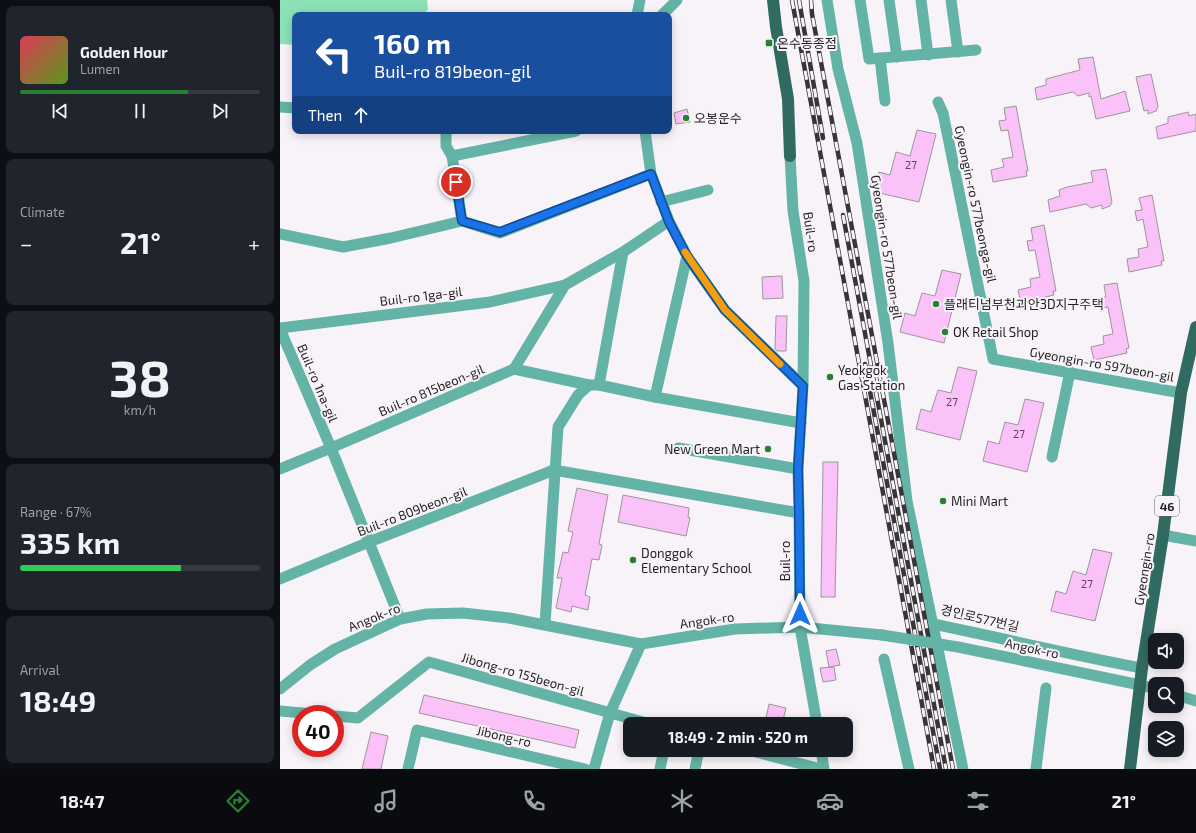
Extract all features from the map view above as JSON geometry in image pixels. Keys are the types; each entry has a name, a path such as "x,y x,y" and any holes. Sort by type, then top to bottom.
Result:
{"main road":[{"name":"Buil-ro","path":"773,0 788,99 790,156"},
{"name":"Gyeongin-ro","path":"1130,769 1142,668 1163,535 1181,393 1196,327"}],"street":[{"path":"638,12 640,0"},
{"name":"Gyeongin-ro 577beon-gil","path":"827,0 838,68 857,143 888,343 907,501"},
{"path":"860,0 869,59 976,50"},
{"path":"889,0 897,57"},
{"path":"921,0 928,55"},
{"path":"951,0 958,52"},
{"path":"664,12 672,1"},
{"path":"880,58 885,101"},
{"name":"Gyeongin-ro 577beonga-gil","path":"938,102 943,112 993,359"},
{"path":"280,107 292,108"},
{"path":"446,134 446,146 452,156 462,221"},
{"path":"452,156 561,134"},
{"path":"645,134 651,174 669,222 687,256 725,310 803,386"},
{"name":"Buil-ro","path":"790,156 793,211 804,281 803,386 798,469 800,627 816,717"},
{"path":"280,234 343,247 391,238 462,221 500,232 651,174"},
{"path":"661,202 708,190"},
{"name":"Buil-ro 1ga-gil","path":"280,328 490,302 565,285 623,252 669,222"},
{"path":"544,624 558,427 578,395 594,385 623,252"},
{"path":"655,397 687,256"},
{"name":"Buil-ro 1ga-gil","path":"514,369 565,285"},
{"name":"Buil-ro 1na-gil","path":"280,328 331,448 400,619"},
{"name":"Gyeongin-ro 597beon-gil","path":"993,359 1181,393"},
{"path":"514,369 655,397 801,423"},
{"name":"Buil-ro 815beon-gil","path":"280,469 514,369"},
{"path":"1052,457 1070,372"},
{"path":"678,448 798,469"},
{"path":"554,470 799,513"},
{"name":"Buil-ro 809beon-gil","path":"280,579 369,542 554,470"},
{"name":"경인로577번길","path":"907,501 932,624 1142,668"},
{"path":"1163,535 1196,541"},
{"name":"Angok-ro","path":"280,689 310,665 335,649 400,619 427,614 463,613 509,618 544,624 641,644 735,629 800,627 882,635 958,647 1148,687"},
{"path":"932,624 962,769"},
{"path":"594,769 610,713 641,644"},
{"path":"884,659 909,769"},
{"name":"Jibong-ro 155beon-gil","path":"344,717 358,718 429,662 625,717"},
{"path":"1036,769 1046,688"},
{"path":"1184,697 1196,701"},
{"path":"280,711 292,712"},
{"name":"Jibong-ro","path":"408,769 417,730 585,769"},
{"path":"660,769 663,757"},
{"path":"695,769 698,757"},
{"path":"767,757 788,765 823,769 822,757"}],"green space":[{"path":"280,0 427,0 428,10 426,12 292,12 292,45 280,44"}],"building":[{"path":"1093,57 1101,99 1125,91 1130,111 1096,119 1089,93 1078,96 1073,92 1037,100 1035,88 1046,85 1046,79 1080,70 1078,59"},
{"path":"1151,74 1158,106 1156,111 1148,114 1148,110 1144,111 1136,77"},
{"path":"1016,106 1028,171 1026,171 1027,176 993,182 991,170 1004,167 1002,159 1013,157 1008,130 1001,131 999,121 1006,120 1004,108"},
{"name":"오봉운수","path":"687,109 690,122 676,124 674,113"},
{"path":"1188,112 1189,116 1196,114 1196,131 1158,139 1156,127 1168,123 1168,117"},
{"path":"917,130 936,134 919,202 875,192 879,172 890,175 896,152 910,156"},
{"path":"1106,169 1112,202 1110,206 1102,209 1102,205 1091,208 1086,204 1050,212 1048,200 1060,196 1059,190 1093,182 1091,171"},
{"path":"1152,195 1164,261 1161,261 1162,265 1129,272 1127,259 1139,257 1138,249 1148,247 1143,219 1137,221 1135,211 1142,210 1139,198"},
{"path":"1044,225 1056,291 1053,291 1054,295 1021,303 1018,290 1031,287 1030,279 1040,277 1035,250 1029,251 1027,241 1033,240 1031,228"},
{"name":"플래티넘부천괴안3D지구주택","path":"942,270 961,274 944,343 900,332 905,313 915,316 922,293 935,296"},
{"path":"782,276 783,298 763,299 762,277"},
{"path":"1117,283 1129,348 1126,349 1127,353 1094,360 1091,347 1104,344 1103,336 1113,334 1108,307 1102,308 1100,298 1106,297 1104,285"},
{"path":"776,316 787,316 786,351 777,351 775,349"},
{"path":"958,367 977,371 960,440 916,429 921,409 931,412 938,390 951,393"},
{"path":"1025,399 1044,403 1027,472 983,461 988,441 999,444 1005,422 1018,425"},
{"path":"823,462 838,462 835,597 821,597"},
{"path":"577,488 608,495 599,544 602,545 599,560 592,559 585,595 590,597 588,610 572,606 571,612 556,608 562,578 557,578 563,552 568,553 573,532 568,531"},
{"path":"623,495 689,508 688,517 690,518 686,536 618,522"},
{"path":"1093,549 1112,553 1095,621 1051,611 1056,591 1066,594 1073,571 1086,575"},
{"path":"836,649 840,665 829,667 826,651"},
{"path":"834,667 836,680 823,682 820,668"},
{"path":"424,695 579,730 575,748 419,713"},
{"path":"769,704 786,708 784,717 766,717"},
{"path":"371,732 388,736 381,769 362,769"}],"railway":[{"path":"792,0 934,769"},
{"path":"799,0 823,138"},
{"path":"811,0 812,14 953,769"},
{"path":"843,215 946,769"},
{"path":"865,364 940,769"}],"slow traffic":[{"path":"685,252 725,310 780,364"}],"place":[{"name":"온수동종점","path":"769,43"},
{"name":"오봉운수","path":"686,118"},
{"name":"플래티넘부천괴안3D지구주택","path":"936,304"},
{"name":"OK Retail Shop","path":"945,332"},
{"name":"Yeokgok Gas Station","path":"830,377"},
{"name":"New Green Mart","path":"768,449"},
{"name":"Mini Mart","path":"943,501"},
{"name":"Donggok Elementary School","path":"633,560"}],"route":[{"path":"456,182 462,221 500,232 651,174 669,222 687,256 725,310 803,386 798,469 800,614"}]}
